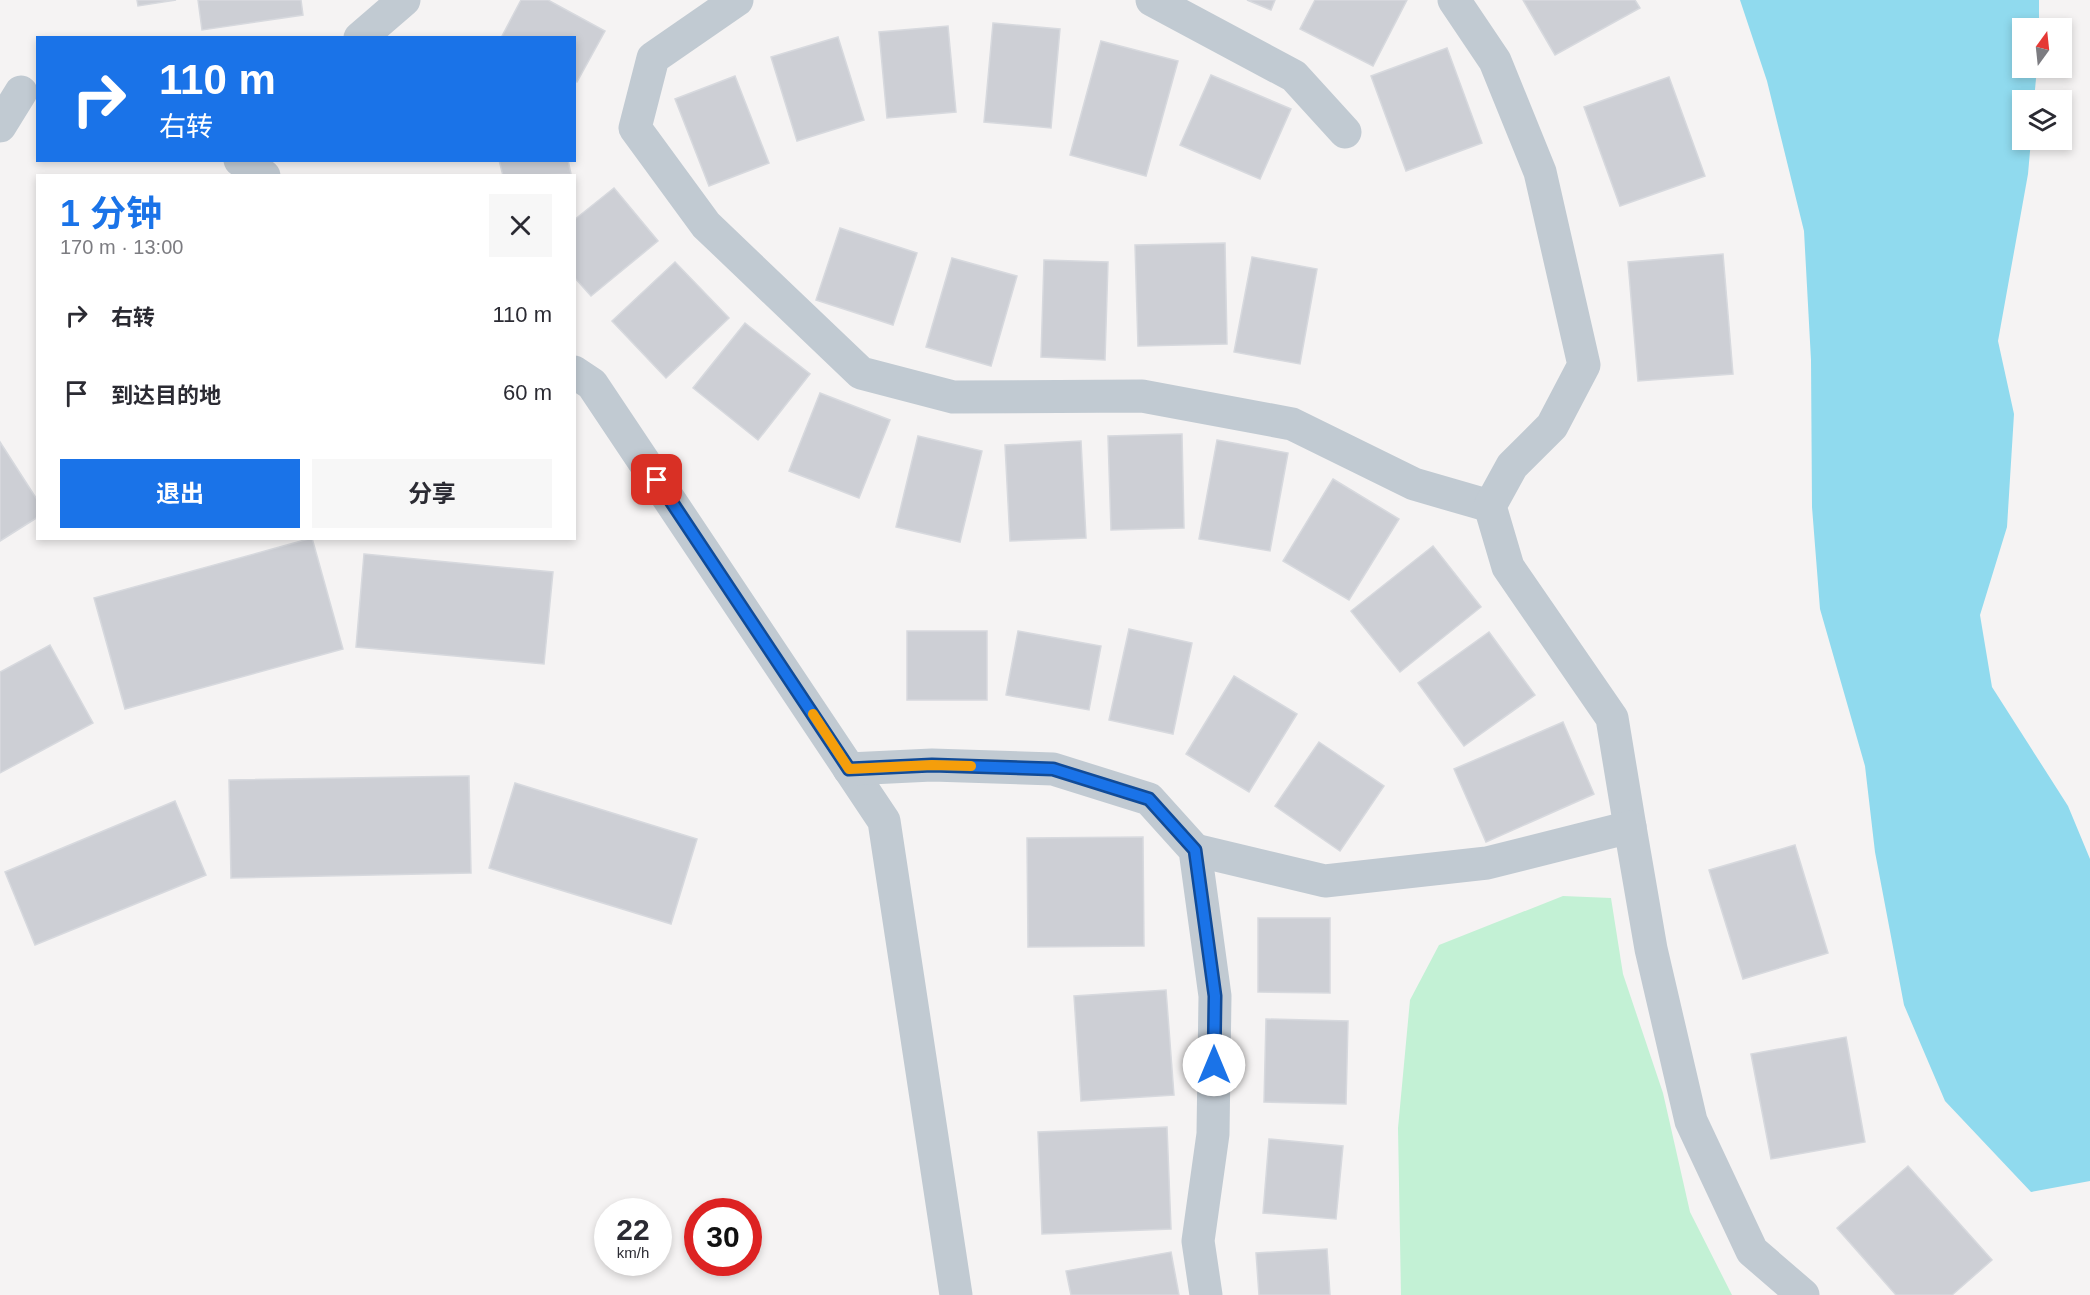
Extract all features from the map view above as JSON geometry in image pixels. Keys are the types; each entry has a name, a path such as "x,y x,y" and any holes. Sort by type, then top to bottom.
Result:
{"street":[{"path":"362,36 404,0"},
{"path":"737,0 653,58 634,128 705,225 861,374 953,397 1142,396 1292,424 1414,484 1490,506"},
{"path":"1152,0 1294,76 1345,132"},
{"path":"1454,0 1495,61 1540,172 1584,365 1552,426 1512,466 1490,506 1508,567 1612,718 1651,949 1691,1120 1752,1251 1803,1295"},
{"path":"0,126 20,92"},
{"path":"243,162 261,174"},
{"path":"576,373 592,384 884,821 956,1295"},
{"path":"849,769 932,765 1053,769 1149,799 1195,850 1215,996 1213,1134 1198,1241 1206,1295"},
{"path":"1195,850 1325,881 1487,863 1630,827"}],"green space":[{"path":"1563,896 1611,898 1623,974 1663,1093 1690,1212 1732,1295 1401,1295 1398,1128 1410,1000 1439,945"}],"water":[{"path":"1740,0 2039,0 2039,18 2012,18 2012,78 2036,78 2035,90 2012,90 2012,150 2030,150 2028,174 1998,341 2014,414 2007,527 1980,615 1992,687 2068,806 2090,859 2090,1181 2031,1192 1945,1101 1904,1005 1875,852 1865,766 1820,609 1812,507 1811,360 1804,231 1767,81"}],"building":[{"path":"137,0 176,0 138,6"},
{"path":"198,0 301,0 303,15 202,30"},
{"path":"521,0 548,0 605,31 577,82 576,36 502,36"},
{"path":"1247,0 1275,0 1271,10"},
{"path":"1315,0 1407,0 1373,66 1300,29"},
{"path":"1523,0 1635,0 1640,8 1555,55"},
{"path":"993,23 1060,29 1051,128 984,122"},
{"path":"948,26 956,112 887,118 879,32"},
{"path":"838,37 864,120 797,141 771,57"},
{"path":"1101,41 1178,61 1146,176 1070,155"},
{"path":"1447,48 1482,143 1406,171 1371,76"},
{"path":"1211,75 1291,109 1260,179 1180,145"},
{"path":"735,76 769,163 709,186 675,99"},
{"path":"1669,77 1705,176 1620,206 1584,107"},
{"path":"500,162 568,162 571,174 502,174"},
{"path":"614,188 658,241 591,296 576,279 576,218"},
{"path":"840,228 917,253 893,325 816,300"},
{"path":"1225,243 1227,344 1138,346 1135,245"},
{"path":"1723,254 1733,374 1638,381 1628,262"},
{"path":"1252,257 1317,269 1300,364 1234,352"},
{"path":"952,258 1017,276 991,366 926,347"},
{"path":"1044,260 1108,262 1105,360 1041,357"},
{"path":"675,262 729,318 666,378 612,321"},
{"path":"745,323 810,374 758,440 693,388"},
{"path":"820,393 890,420 859,498 789,471"},
{"path":"1182,434 1184,528 1111,530 1108,436"},
{"path":"918,436 982,451 960,542 896,527"},
{"path":"1217,440 1288,453 1270,551 1199,539"},
{"path":"1081,441 1086,538 1010,541 1005,445"},
{"path":"0,442 36,498 36,518 0,541"},
{"path":"1333,479 1399,519 1349,600 1283,561"},
{"path":"305,540 313,540 343,649 125,709 94,598"},
{"path":"1433,546 1481,607 1400,672 1351,611"},
{"path":"364,554 553,572 544,664 356,647"},
{"path":"1129,629 1192,643 1173,734 1109,720"},
{"path":"907,631 987,631 987,700 907,700"},
{"path":"1018,631 1101,646 1089,710 1006,695"},
{"path":"1489,632 1535,695 1464,746 1418,683"},
{"path":"50,645 93,723 0,773 0,672"},
{"path":"1234,676 1297,714 1249,792 1186,754"},
{"path":"1563,722 1594,794 1486,842 1454,769"},
{"path":"1319,742 1384,786 1340,851 1275,806"},
{"path":"469,776 471,873 231,878 229,780"},
{"path":"515,783 697,839 671,924 489,868"},
{"path":"175,801 206,875 35,945 5,872"},
{"path":"1143,837 1144,946 1028,947 1027,838"},
{"path":"1795,845 1828,953 1743,979 1709,870"},
{"path":"1258,918 1330,918 1330,993 1258,992"},
{"path":"1166,990 1174,1095 1081,1101 1074,996"},
{"path":"1266,1019 1348,1021 1346,1104 1264,1102"},
{"path":"1846,1037 1865,1142 1771,1159 1751,1054"},
{"path":"1167,1127 1171,1229 1042,1234 1038,1132"},
{"path":"1269,1139 1343,1146 1336,1219 1263,1213"},
{"path":"1908,1166 1992,1260 1952,1295 1896,1295 1837,1228"},
{"path":"1327,1249 1330,1295 1259,1295 1256,1253"},
{"path":"1171,1252 1179,1295 1071,1295 1066,1271"}],"slow traffic":[{"path":"813,714 849,769 932,765 971,766"}],"route":[{"path":"657,480 849,769 932,765 1053,769 1149,799 1195,850 1215,996 1214,1065"}]}
